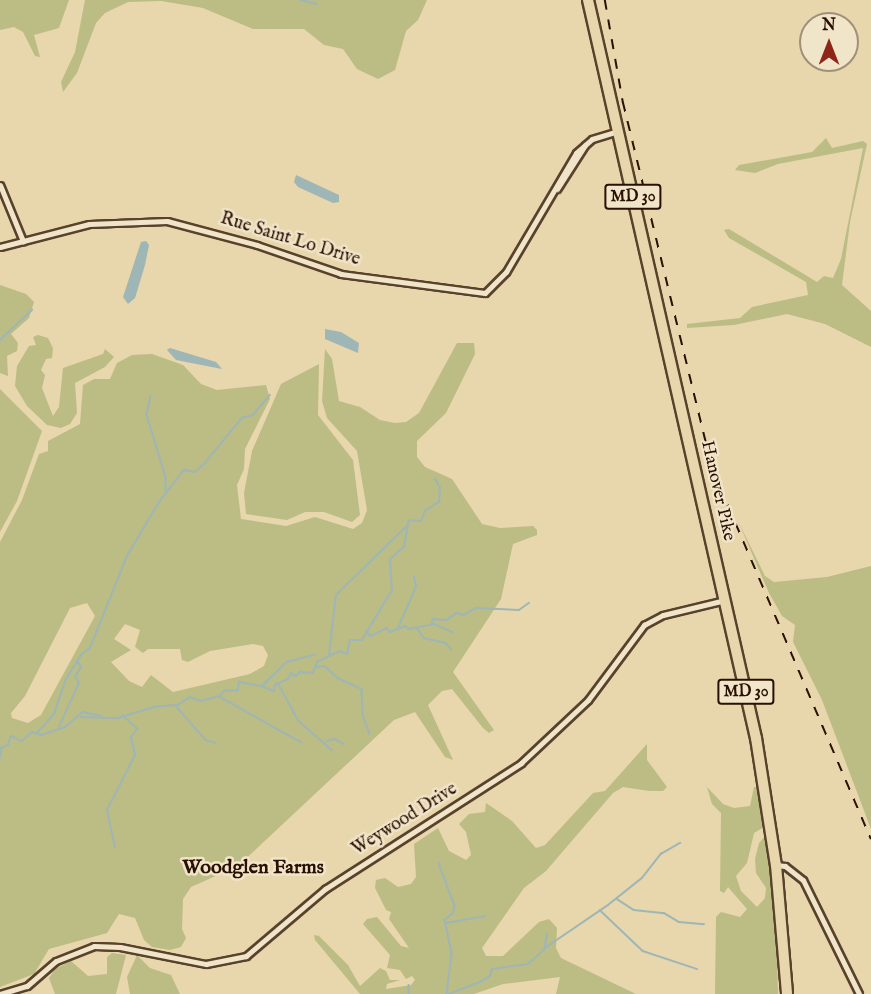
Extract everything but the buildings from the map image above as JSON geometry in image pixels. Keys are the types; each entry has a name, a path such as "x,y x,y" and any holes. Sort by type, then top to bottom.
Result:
{"highway":[{"name":"Hanover Pike","path":"588,0 760,758 776,865 787,994"}],"street":[{"name":"Rue Saint Lo Drive","path":"0,247 89,224 168,221 257,245 350,276 484,293 506,272 556,190 562,175 585,145 618,131"},
{"path":"0,185 23,241"},
{"name":"Weywood Drive","path":"0,994 27,987 56,961 94,946 120,947 206,964 246,956 325,889 520,762 588,700 644,626 663,615 725,600"},
{"path":"776,865 785,866 803,880 859,994"}],"green space":[{"path":"0,0 69,0 59,28 34,35 40,57 35,56 23,32 14,27 0,30"},
{"path":"85,0 427,0 418,20 406,31 395,70 378,79 357,69 343,49 324,45 304,29 253,29 203,8 161,1 128,2 105,13 96,23 77,73 63,92 61,82 75,52"},
{"path":"826,138 832,148 863,141 867,144 850,222 842,285 871,311 871,347 825,324 787,314 734,325 687,328 687,324 740,318 752,307 808,295 806,282 729,238 724,230 729,229 817,282 824,276 833,278 841,259 863,148 778,164 755,173 735,170 739,165 812,152"},
{"path":"0,285 26,294 34,302 29,318 11,334 18,343 17,351 7,356 8,376 0,373"},
{"path":"38,335 48,338 53,348 52,358 46,359 41,370 45,375 42,388 53,416 59,407 63,368 103,354 105,349 114,357 105,367 75,383 77,413 70,424 61,428 47,425 27,406 15,386 17,366 29,346 36,345 33,337"},
{"path":"457,343 474,343 475,354 446,413 417,441 417,457 425,467 452,479 482,524 500,528 533,526 537,530 537,535 513,544 501,599 453,672 494,730 489,733 483,728 452,689 442,691 428,705 453,760 445,757 415,712 394,720 238,866 191,887 183,899 182,929 186,938 181,947 170,950 152,947 144,940 135,918 119,914 107,933 49,949 34,974 0,987 0,542 22,500 39,454 48,451 48,441 80,424 83,385 94,379 110,379 117,363 132,355 152,354 183,365 201,384 217,390 266,385 270,399 245,449 244,469 237,485 241,519 286,526 315,517 353,529 362,523 367,510 357,451 327,418 322,401 325,349 332,359 339,401 360,407 380,420 395,423 406,422 419,413","holes":["87,603 95,616 41,715 28,723 12,718 11,713 25,696 70,608","125,624 140,630 135,647 143,653 148,649 180,649 182,660 188,662 210,651 253,644 263,646 268,655 264,666 250,674 173,692 151,675 142,687 129,681 111,662 131,650 114,639"]},
{"path":"319,364 318,415 353,460 360,515 352,522 324,512 305,512 287,520 246,514 244,493 252,451 281,384"},
{"path":"0,389 42,431 17,501 0,532"},
{"path":"738,521 765,576 774,582 827,577 871,566 871,829 822,700 793,642 795,625 782,616 769,593"},
{"path":"647,744 647,760 667,787 663,791 649,791 623,787 613,793 546,871 524,888 482,948 486,956 503,956 539,922 549,919 557,928 556,948 561,958 636,994 556,994 560,977 503,984 474,994 360,994 315,940 314,935 319,936 348,965 360,986 380,968 386,971 390,980 400,980 387,984 386,989 411,985 415,980 412,976 406,979 400,970 387,968 390,955 363,924 367,919 377,917 401,946 409,948 389,919 391,912 386,910 375,888 376,880 385,878 398,887 411,884 416,877 414,844 438,828 449,851 466,860 471,855 466,832 459,824 469,814 485,812 486,803 512,821 536,848 545,845 593,793 605,791"},
{"path":"707,787 723,804 734,808 750,806 754,787 759,788 764,827 754,833 747,863 736,876 741,891 757,907 765,898 766,888 756,873 755,859 759,843 767,834 776,917 778,994 715,994 716,917 721,912 740,917 747,909 728,887 724,893 720,891 721,813 712,804"},
{"path":"112,953 126,955 116,994 55,994 49,978 55,969 71,961 88,976 107,974 107,957"},
{"path":"137,955 150,968 171,975 180,994 130,994 127,977"}],"water":[{"path":"296,175 339,195 339,202 333,203 298,187 294,182"},
{"path":"146,241 149,245 145,265 135,298 128,304 123,297 141,242"},
{"path":"325,329 341,332 359,343 358,353 325,339"},
{"path":"170,348 216,362 222,369 176,360 167,350"}],"waterway":[{"path":"301,0 317,4"},
{"path":"0,340 32,310"},
{"path":"37,733 54,714 66,679 81,655 90,648 127,556 159,502 184,470 195,472 242,418 253,415 270,395"},
{"path":"151,396 147,415 166,477 166,492"},
{"path":"262,686 274,691 275,685 288,679 291,673 296,676 300,672 313,673 317,662 340,651 347,654 350,640 362,640 392,590 390,559 404,547 409,520 421,521 425,511 439,502 440,488 435,479"},
{"path":"329,656 336,595 407,526"},
{"path":"398,628 416,587 414,577"},
{"path":"431,625 433,619 447,620 456,613 464,615 476,608 519,610 529,603"},
{"path":"366,631 371,636 387,628 390,632 406,626 409,629 434,624 453,632"},
{"path":"417,628 424,638 446,643 451,649"},
{"path":"81,717 118,718 153,707 178,705 190,697 201,701 220,696 224,691 238,690 239,682 262,686 287,662 314,655"},
{"path":"59,727 79,683 75,677 81,667 78,663"},
{"path":"316,667 325,666 338,678 362,689 363,715 370,734"},
{"path":"278,683 299,721 332,750"},
{"path":"220,697 301,742"},
{"path":"176,706 206,740 215,743"},
{"path":"0,758 1,748 8,745 11,736 22,741 32,732 41,735 65,727 83,712 102,716"},
{"path":"115,848 107,810 135,755 131,737 137,729 123,716"},
{"path":"327,741 335,739 344,744"},
{"path":"545,948 608,905 642,878 661,854 680,843"},
{"path":"439,863 455,906 453,914 445,920 452,954 447,994"},
{"path":"617,899 634,910 664,913 679,922 704,924"},
{"path":"600,910 643,951 697,969"},
{"path":"446,923 484,916"},
{"path":"449,994 480,982 490,976 492,969 528,964 544,950 547,934"},
{"path":"409,985 409,994"}],"railway":[{"path":"605,0 623,102 712,468 871,839"}],"district":[{"name":"Woodglen Farms","path":"253,867"}]}
